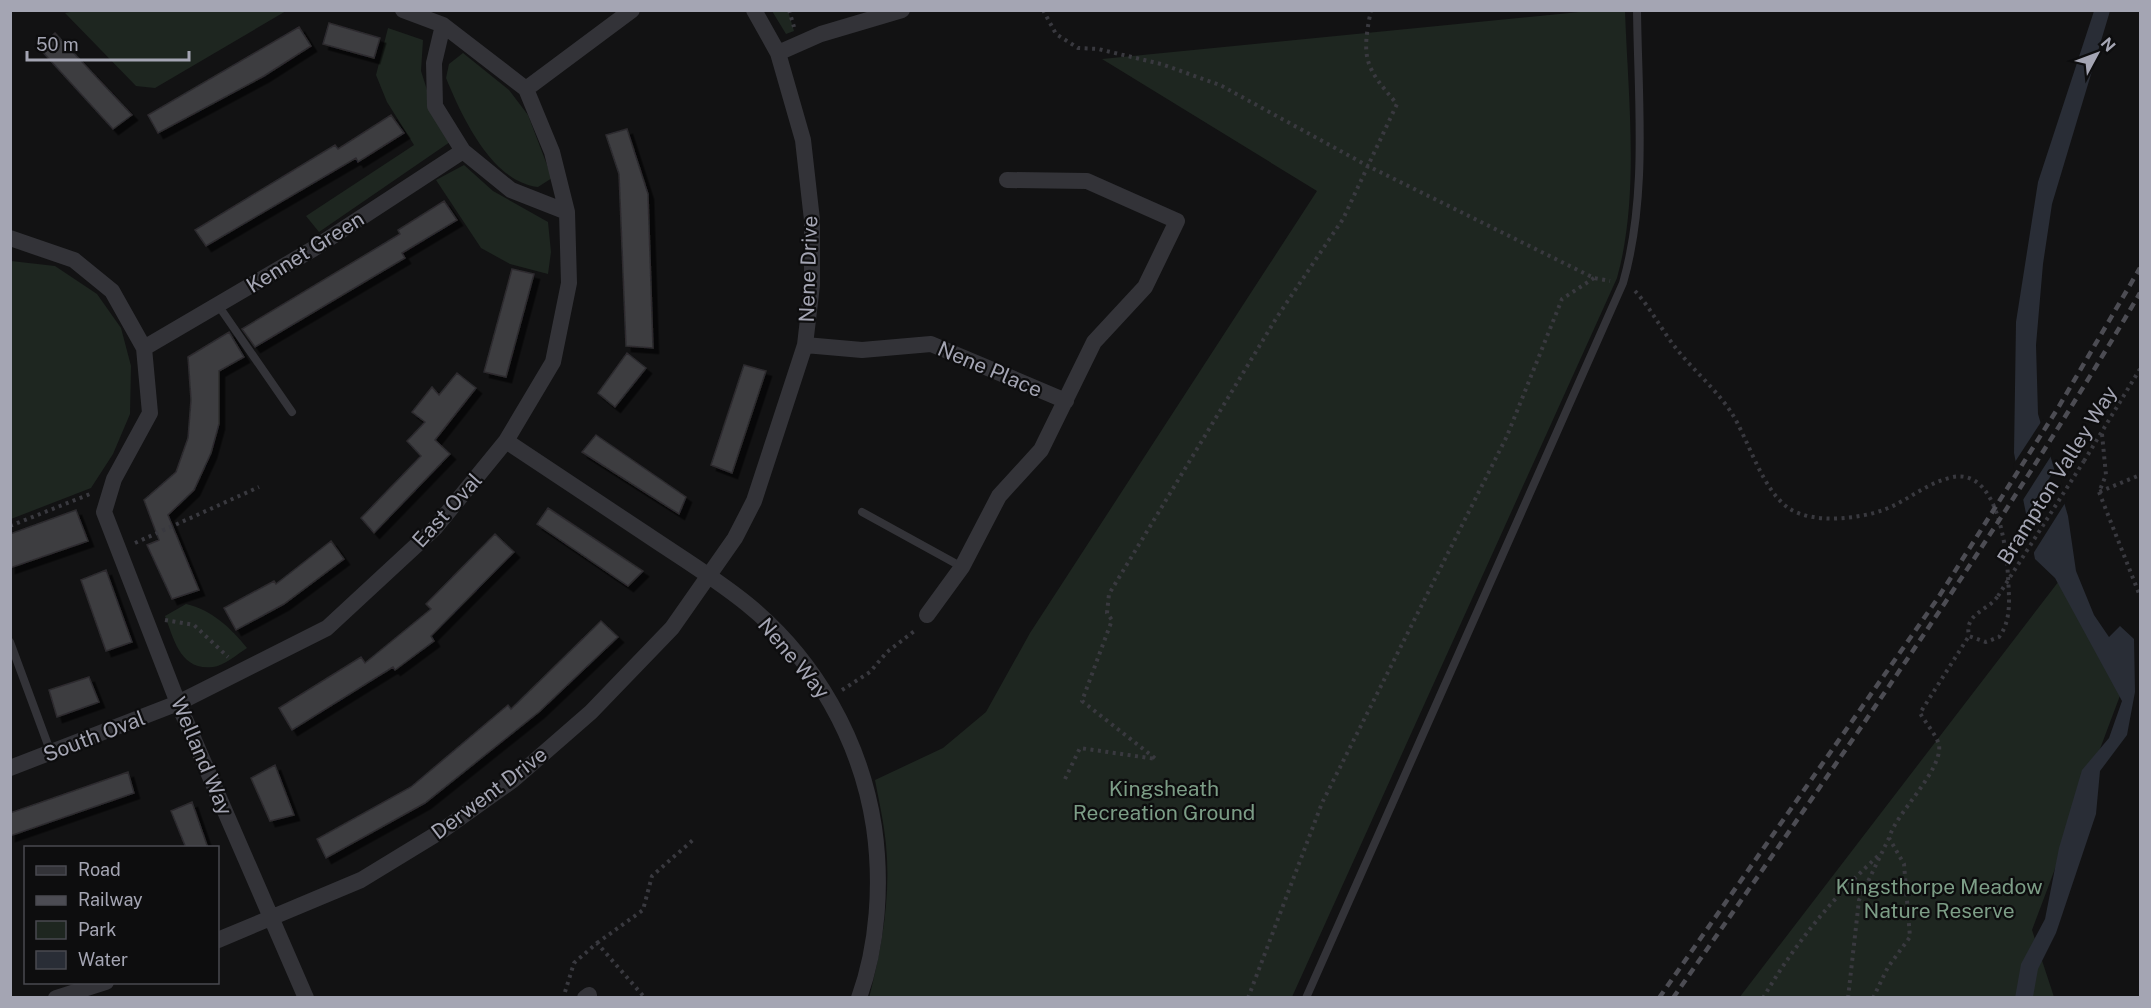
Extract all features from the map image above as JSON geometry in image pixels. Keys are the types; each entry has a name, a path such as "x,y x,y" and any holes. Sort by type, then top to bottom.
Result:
{"street":[{"path":"403,10 443,26 526,89 632,10"},
{"name":"Nene Drive","path":"710,576 735,538 754,501 805,345 813,285 812,220 802,140 778,53 754,10"},
{"path":"778,53 821,34 879,14 902,10"},
{"path":"443,26 434,63 435,106 463,151 511,190 567,212"},
{"name":"East Oval","path":"178,703 327,628 435,528 507,441 553,362 569,284 567,212 552,152 526,89"},
{"name":"Kennet Green","path":"144,348 313,249 463,151"},
{"name":"Nene Place","path":"927,615 962,567 999,496 1041,450 1094,342 1145,287 1177,220 1087,181 1006,180"},
{"path":"10,238 74,260 112,291 144,348 150,413 112,484"},
{"name":"Nene Place","path":"805,345 862,350 931,344 1066,401"},
{"name":"Nene Way","path":"507,441 710,576 748,605 775,630 829,699 857,756 866,786 876,842 878,880 872,948 859,998"},
{"name":"Welland Way","path":"112,484 104,512 118,551 178,703 306,998"},
{"name":"Derwent Drive","path":"219,940 361,880 443,830 513,780 629,674 672,628 710,576"},
{"name":"South Oval","path":"10,768 178,703"},
{"path":"56,998 100,984"}],"lane":[{"path":"1306,998 1623,283 1633,249 1637,205 1636,10"},
{"path":"218,305 292,412"},
{"path":"862,512 962,567"},
{"path":"10,642 51,753"}],"path":[{"path":"1043,10 1056,34 1078,48 1098,49 1161,64 1220,86 1368,166 1594,278 1562,299 1507,436 1322,803 1248,998"},
{"path":"1065,779 1080,748 1156,759 1082,701 1112,620 1107,613 1109,594 1277,317 1343,219 1397,104 1370,73 1364,42 1371,10"},
{"path":"1623,283 1642,298 1677,349 1730,411 1769,484 1789,508 1814,516 1859,515 1883,510 1950,477 1973,479 1983,486 1997,513 2003,536 2008,565 2009,607 2007,622 1998,637 1986,642 1969,636"},
{"name":"Brampton Valley Way","path":"1888,838 1895,821 1914,799 1938,755 1939,743 1920,713 1969,636 1967,628 1970,621 1998,596 2140,369"},
{"path":"2102,433 2106,476 2099,492 2140,596"},
{"path":"2099,492 2140,475"},
{"path":"10,526 112,484"},
{"path":"118,551 259,487"},
{"path":"829,699 870,672 887,652 914,633 927,615"},
{"path":"148,626 170,619 195,625 220,646 228,657 248,647 256,664"},
{"path":"1848,998 1853,933 1859,900 1888,838 1904,864 1910,938 1888,967 1873,998"},
{"path":"565,998 574,963 597,943 643,910 652,876 694,840"},
{"path":"1763,998 1802,939 1848,884 1878,856"},
{"path":"597,943 645,998"}],"green space":[{"path":"76,11 286,11 155,88 136,86 65,13"},
{"path":"772,11 788,11 794,31 786,34"},
{"name":"Kingsheath Recreation Ground","path":"1590,11 1625,11 1630,111 1630,180 1624,246 1617,278 1292,997 869,998 881,941 887,883 885,837 875,780 943,748 986,712 1030,633 1317,191 1102,59"},
{"path":"388,28 423,40 421,71 450,142 319,232 306,216 414,145 387,102 376,75"},
{"path":"463,53 509,90 528,115 552,178 538,187 521,182 506,173 493,161 470,128 446,78 449,64"},
{"path":"464,165 493,191 548,222 551,252 548,274 510,264 481,248 436,180"},
{"path":"11,261 55,266 97,294 121,328 131,366 130,414 113,454 91,488 11,519"},
{"name":"Kingsthorpe Meadow Nature Reserve","path":"2062,577 2121,693 2032,930 2054,997 1739,998"},
{"path":"186,604 213,615 247,648 213,667 202,667 186,659 175,643 165,616"}],"water":[{"path":"2094,11 2110,11 2052,204 2043,264 2036,345 2038,414 2068,516 2076,571 2094,615 2109,637 2120,626 2134,639 2135,692 2127,735 2100,771 2096,814 2056,933 2038,969 2033,997 2015,998 2021,964 2045,919 2059,848 2082,770 2109,738 2122,701 2055,578 2035,559 2014,453 2016,322 2038,182"}],"pier":[{"path":"2043,419 2053,453 2021,503 2013,465"},
{"path":"2057,466 2067,500 2031,557 2024,518"}],"building":[{"path":"329,23 380,38 374,58 323,44"},
{"path":"299,27 311,46 264,76 158,133 148,115"},
{"path":"55,33 132,115 113,129 39,48"},
{"path":"391,115 404,133 358,162 356,158 206,246 195,230 335,145 338,149"},
{"path":"627,129 648,194 653,348 626,346 619,174 606,135"},
{"path":"444,201 457,220 402,253 405,258 255,347 242,329 400,234 398,230"},
{"path":"512,269 534,274 506,377 484,372"},
{"path":"229,332 244,357 219,371 219,424 211,453 194,490 168,515 199,590 172,599 147,545 159,540 144,500 176,472 188,438 191,400 188,357"},
{"path":"627,353 646,368 615,407 598,393"},
{"path":"744,365 766,371 732,473 711,465"},
{"path":"457,373 476,388 435,440 450,454 374,533 361,518 421,456 407,441 425,422 412,412 432,387 439,395"},
{"path":"596,435 686,497 679,514 582,452"},
{"path":"548,508 643,571 628,586 537,524"},
{"path":"76,510 88,541 10,568 10,534"},
{"path":"495,534 514,552 431,636 434,641 395,670 393,667 292,730 279,708 361,657 365,663 431,609 426,604"},
{"path":"331,541 344,559 284,604 236,630 224,608 274,581 276,584"},
{"path":"106,570 132,642 106,651 81,580"},
{"path":"601,621 618,637 539,712 425,803 326,858 317,839 411,787 508,705 511,709"},
{"path":"89,677 99,702 57,717 49,690"},
{"path":"275,765 294,815 270,821 251,778"},
{"path":"128,772 134,793 10,836 10,813"},
{"path":"192,802 207,846 185,846 171,811"}],"railway":[{"path":"1659,998 1938,598 2058,408 2140,268"},
{"path":"1673,998 1914,650 2086,384 2140,293"}]}
